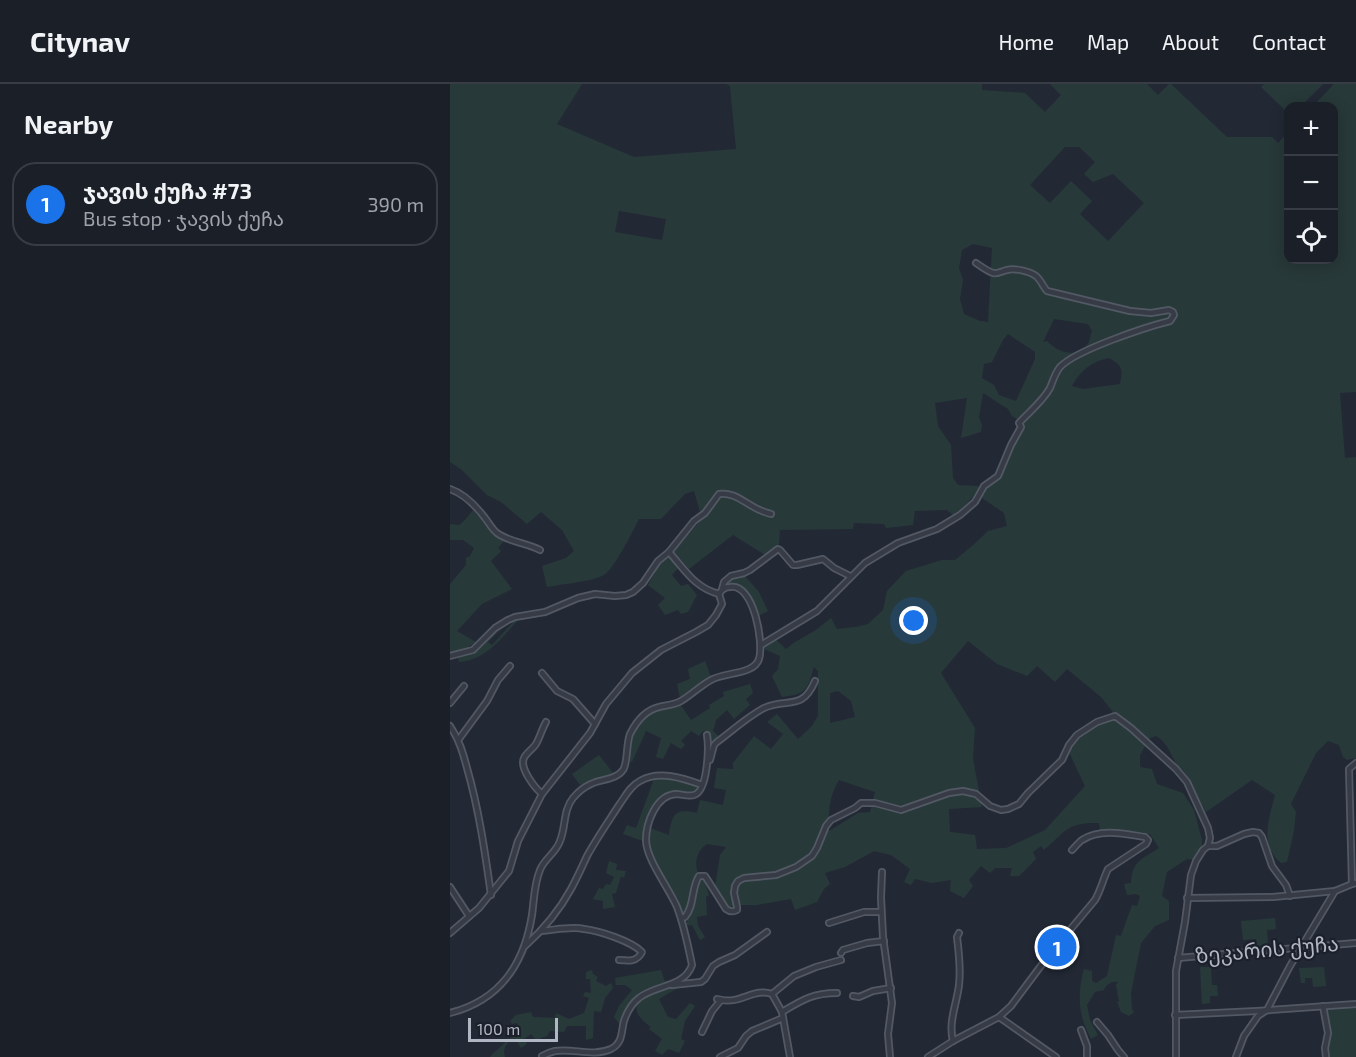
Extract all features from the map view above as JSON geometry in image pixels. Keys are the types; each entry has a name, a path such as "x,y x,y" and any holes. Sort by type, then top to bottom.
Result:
{"street":[{"path":"761,645 817,611 865,563 898,543 937,529 960,515 975,502 984,486 998,476 1021,427 1019,423 1044,395 1060,367 1066,362 1089,349 1170,321 1174,315 1169,310 1151,313 1130,311 1047,291 1032,274 1014,269 994,273 976,263"},
{"path":"450,489 460,492 476,507 494,531 503,537 540,550"},
{"path":"450,656 473,650 495,628 515,617 545,612 578,598 595,594 615,596 633,592 694,521 705,513 719,494 726,493 737,497 754,508 771,514"},
{"path":"451,929 490,896 509,872 518,841 542,795 590,733 606,704 632,673 662,650 708,625 722,604 723,582 731,576 750,570 778,549 792,565 823,559 850,576"},
{"path":"450,1013 476,1004 507,979 525,946 539,871 545,860 555,852 561,840 569,804 573,797 591,783 615,776 623,770 630,734 639,720 646,713 676,703 715,678 752,668 757,664 761,645 755,613 744,592 734,586 727,587 721,592 708,591 697,584 669,552"},
{"path":"459,739 487,701 498,680 510,666"},
{"path":"542,673 557,691 573,699 595,724"},
{"path":"707,765 717,742 768,706 797,702 806,697 816,681"},
{"path":"450,703 464,686"},
{"path":"681,918 686,917 691,909 695,882 699,876 705,876 726,909 731,912 737,910 734,893 738,881 756,875 776,874 796,867 812,856 826,825 831,820 861,803 875,803 901,810 950,793 963,791 976,794 990,806 1001,810 1020,804 1028,793 1062,760 1077,735 1097,722 1115,716 1176,769 1187,782 1208,828 1210,838 1208,846 1203,850 1191,875 1178,958 1175,1015 1176,1057"},
{"path":"542,795 532,786 523,760 524,756 536,745 546,722"},
{"path":"450,726 459,739 472,785 483,837 490,896"},
{"path":"542,1056 555,1051 581,1053 609,1050 620,1041 626,1015 636,1000 651,990 681,980 688,974 692,965 681,918 671,893 649,854 646,841 653,813 662,799 675,794 691,796 700,790 707,765 709,746 707,735"},
{"path":"1188,898 1290,896 1335,891 1354,884 1349,769 1356,763"},
{"path":"525,946 541,931 561,905 605,825 632,786 641,780 666,776 702,785"},
{"path":"928,1057 936,1055 953,1041 999,1017 1011,1006 1049,955 1095,900 1101,891 1108,869 1146,844 1148,840 1145,837 1112,832 1095,834 1082,840 1072,850"},
{"path":"1208,846 1217,846 1244,834 1258,833 1262,837 1272,866 1286,885 1290,896"},
{"path":"882,872 881,912 892,1003 888,1034 890,1057"},
{"path":"450,887 469,916"},
{"path":"1236,1057 1245,1036 1257,1016 1267,1010 1335,891"},
{"path":"829,923 864,912 881,912"},
{"path":"541,931 584,928 629,944 642,952 635,960 619,960"},
{"path":"666,986 700,982 713,966 735,955 766,932"},
{"path":"953,1041 952,1021 959,982 957,937 959,933"},
{"path":"841,953 843,950 884,941"},
{"name":"ზეკარის ქუჩა","path":"1178,958 1356,943"},
{"path":"772,994 794,976 841,960"},
{"path":"853,996 859,997 873,991 891,988"},
{"path":"702,1032 719,999 733,1001 764,991 772,994 782,1012 788,1056"},
{"path":"782,1012 800,1001 822,993 837,993"},
{"path":"1175,1015 1356,1004"},
{"path":"1323,1006 1328,1033 1326,1057"},
{"path":"999,1017 1056,1057"},
{"path":"720,1057 738,1048 752,1031 783,1018"},
{"path":"1097,1022 1124,1057"},
{"path":"1081,1030 1087,1057"}],"shaded area":[{"path":"450,84 582,84 557,124 634,157 736,149 730,86 726,84 982,84 982,90 1025,93 1045,112 1061,95 1050,84 1147,84 1158,95 1171,84 1227,137 1272,137 1278,143 1284,136 1284,264 1338,264 1338,102 1317,102 1334,84 1356,84 1356,392 1340,393 1345,458 1356,457 1356,758 1347,760 1343,757 1339,745 1328,741 1316,753 1291,804 1296,812 1294,830 1287,862 1281,863 1274,856 1268,840 1268,822 1275,795 1252,780 1206,812 1183,770 1165,744 1156,736 1150,738 1140,755 1140,767 1152,769 1157,784 1183,793 1194,810 1202,847 1195,860 1187,859 1167,872 1162,896 1169,901 1169,920 1155,926 1141,943 1131,993 1134,1012 1129,1016 1121,1012 1117,1002 1119,1001 1116,985 1118,982 1111,983 1104,990 1095,992 1087,1005 1090,1020 1098,1035 1091,1039 1083,1021 1080,1004 1080,987 1084,969 1092,971 1092,981 1096,983 1107,976 1116,935 1121,936 1132,905 1137,906 1140,896 1127,895 1124,884 1131,883 1133,870 1139,861 1159,848 1150,834 1100,830 1099,823 1073,826 1044,850 1041,846 1033,852 1036,859 1019,876 1010,876 1012,868 995,868 990,873 981,866 969,880 973,886 964,898 950,891 951,880 932,883 915,879 911,885 904,882 910,869 891,855 874,851 845,867 825,873 830,884 824,889 817,902 795,910 791,899 757,905 739,905 738,903 728,907 715,887 720,855 726,847 707,844 697,857 698,873 695,877 692,899 685,915 681,913 678,899 660,872 649,849 650,828 669,835 673,817 684,811 697,813 700,800 723,805 726,790 714,788 717,768 733,769 733,763 754,736 771,749 783,734 767,722 777,714 798,739 812,726 818,716 818,671 814,667 805,690 782,697 772,676 778,669 780,656 764,649 771,639 774,638 786,649 831,618 837,629 868,624 883,610 887,591 906,571 942,560 955,560 988,531 1007,526 1004,513 982,498 988,486 996,482 1022,431 1022,422 1012,416 1008,409 983,393 979,417 982,425 981,432 961,438 967,398 935,403 938,426 951,445 953,478 958,485 979,486 968,502 953,515 947,510 915,511 913,525 886,528 884,524 854,523 853,529 780,530 779,544 767,556 733,535 689,569 674,551 702,519 694,491 685,494 661,519 639,519 618,558 604,575 547,587 542,566 566,558 574,551 562,530 541,512 527,524 501,502 487,495 462,470 450,462","holes":["1065,147 1079,147 1095,162 1084,174 1093,182 1113,174 1144,203 1108,241 1080,214 1092,201 1071,181 1050,203 1030,185","619,211 666,219 662,240 615,232","973,244 992,248 988,322 964,314 960,299 963,280 959,268 962,250","1054,319 1088,324 1092,331 1088,344 1077,352 1061,351 1047,341 1043,342","1008,334 1035,352 1035,359 1016,401 999,395 994,385 982,378 984,364 992,362","1109,358 1117,363 1122,371 1120,384 1083,389 1072,386 1083,371 1092,364","968,641 997,664 1027,676 1037,666 1055,682 1067,669 1101,697 1113,712 1066,746 1085,786 1045,830 1006,848 977,849 975,835 950,832 949,809 982,807 973,759 975,728 941,673","838,691 851,701 855,717 830,723 830,693","839,780 875,792 870,812 858,813 829,831 831,798"]},
{"path":"1264,84 1323,84 1305,102 1284,102 1284,109 1261,87"},
{"path":"473,510 492,534 504,541 498,548 501,551 491,561 512,589 482,604 457,631 476,642 464,650 450,652 450,584 466,565 466,558 470,556 474,548 463,540 450,540 450,524 459,525"},
{"path":"667,557 679,567 672,575 681,586 688,584 697,595 688,612 681,614 678,610 665,615 658,605 665,598 648,585 662,560"},
{"path":"737,576 745,576 759,592 768,611 758,616 750,598 742,588 724,586"},
{"path":"520,618 486,652 478,657 459,662 458,658 472,652 506,624 488,642 492,645 514,621"},
{"path":"705,661 711,677 680,698 677,684 690,679 688,669"},
{"path":"750,684 753,693 746,699 750,705 734,719 727,710 716,720 713,731 720,737 709,757 711,734 707,731 703,731 699,736 691,731 681,741 685,745 681,749 671,743 663,759 656,757 661,738 646,731 632,762 629,761 634,733 641,721 653,712 680,704 691,720 724,696 723,692"},
{"path":"599,755 613,773 580,785 572,774"},
{"path":"675,778 695,785 698,790 693,794 673,792 659,798 650,810 643,841 623,834 627,825 636,828 654,779"},
{"path":"609,861 617,864 616,870 626,871 624,878 621,876 616,893 612,894 615,907 603,909 603,901 593,899 599,888 603,889 606,884 610,885 614,877 606,873"},
{"path":"702,879 709,895 706,897 707,915 697,917 698,926 705,937 700,940 692,925 685,926 695,904 698,881"},
{"path":"1275,918 1276,929 1267,930 1268,945 1257,946 1256,939 1243,940 1241,921"},
{"path":"1200,967 1211,967 1212,985 1217,985 1218,996 1210,996 1210,1003 1202,1004"},
{"path":"1324,967 1326,986 1313,987 1312,978 1305,978 1305,983 1301,983 1299,968"},
{"path":"592,970 593,974 598,977 596,981 606,986 611,983 613,988 605,998 601,1012 594,1011 593,1038 586,1040 586,1026 567,1026 564,1032 550,1031 547,1036 536,1040 531,1034 524,1039 527,1044 521,1048 515,1038 506,1046 505,1057 490,1057 521,1031 517,1023 512,1024 510,1021 516,1015 531,1012 533,1017 555,1018 556,1013 569,1019 584,1013 589,998 583,996 585,992 591,993 590,979 586,979 586,972"},
{"path":"661,970 665,982 635,997 627,1008 621,1026 614,1017 619,1006 632,990 625,985 616,985 615,978"},
{"path":"679,987 659,999 668,1017 676,1019 690,1003 695,1006 685,1021 681,1039 685,1041 679,1053 668,1049 662,1055 655,1051 662,1039 649,1029 651,1027 641,1018 637,1010 638,1004 642,998 659,990"},
{"path":"1356,1007 1356,1057 1330,1057 1328,1043 1331,1029 1327,1009"}],"place":[{"name":"ჯავის ქუჩა #73","path":"1057,947"}]}
